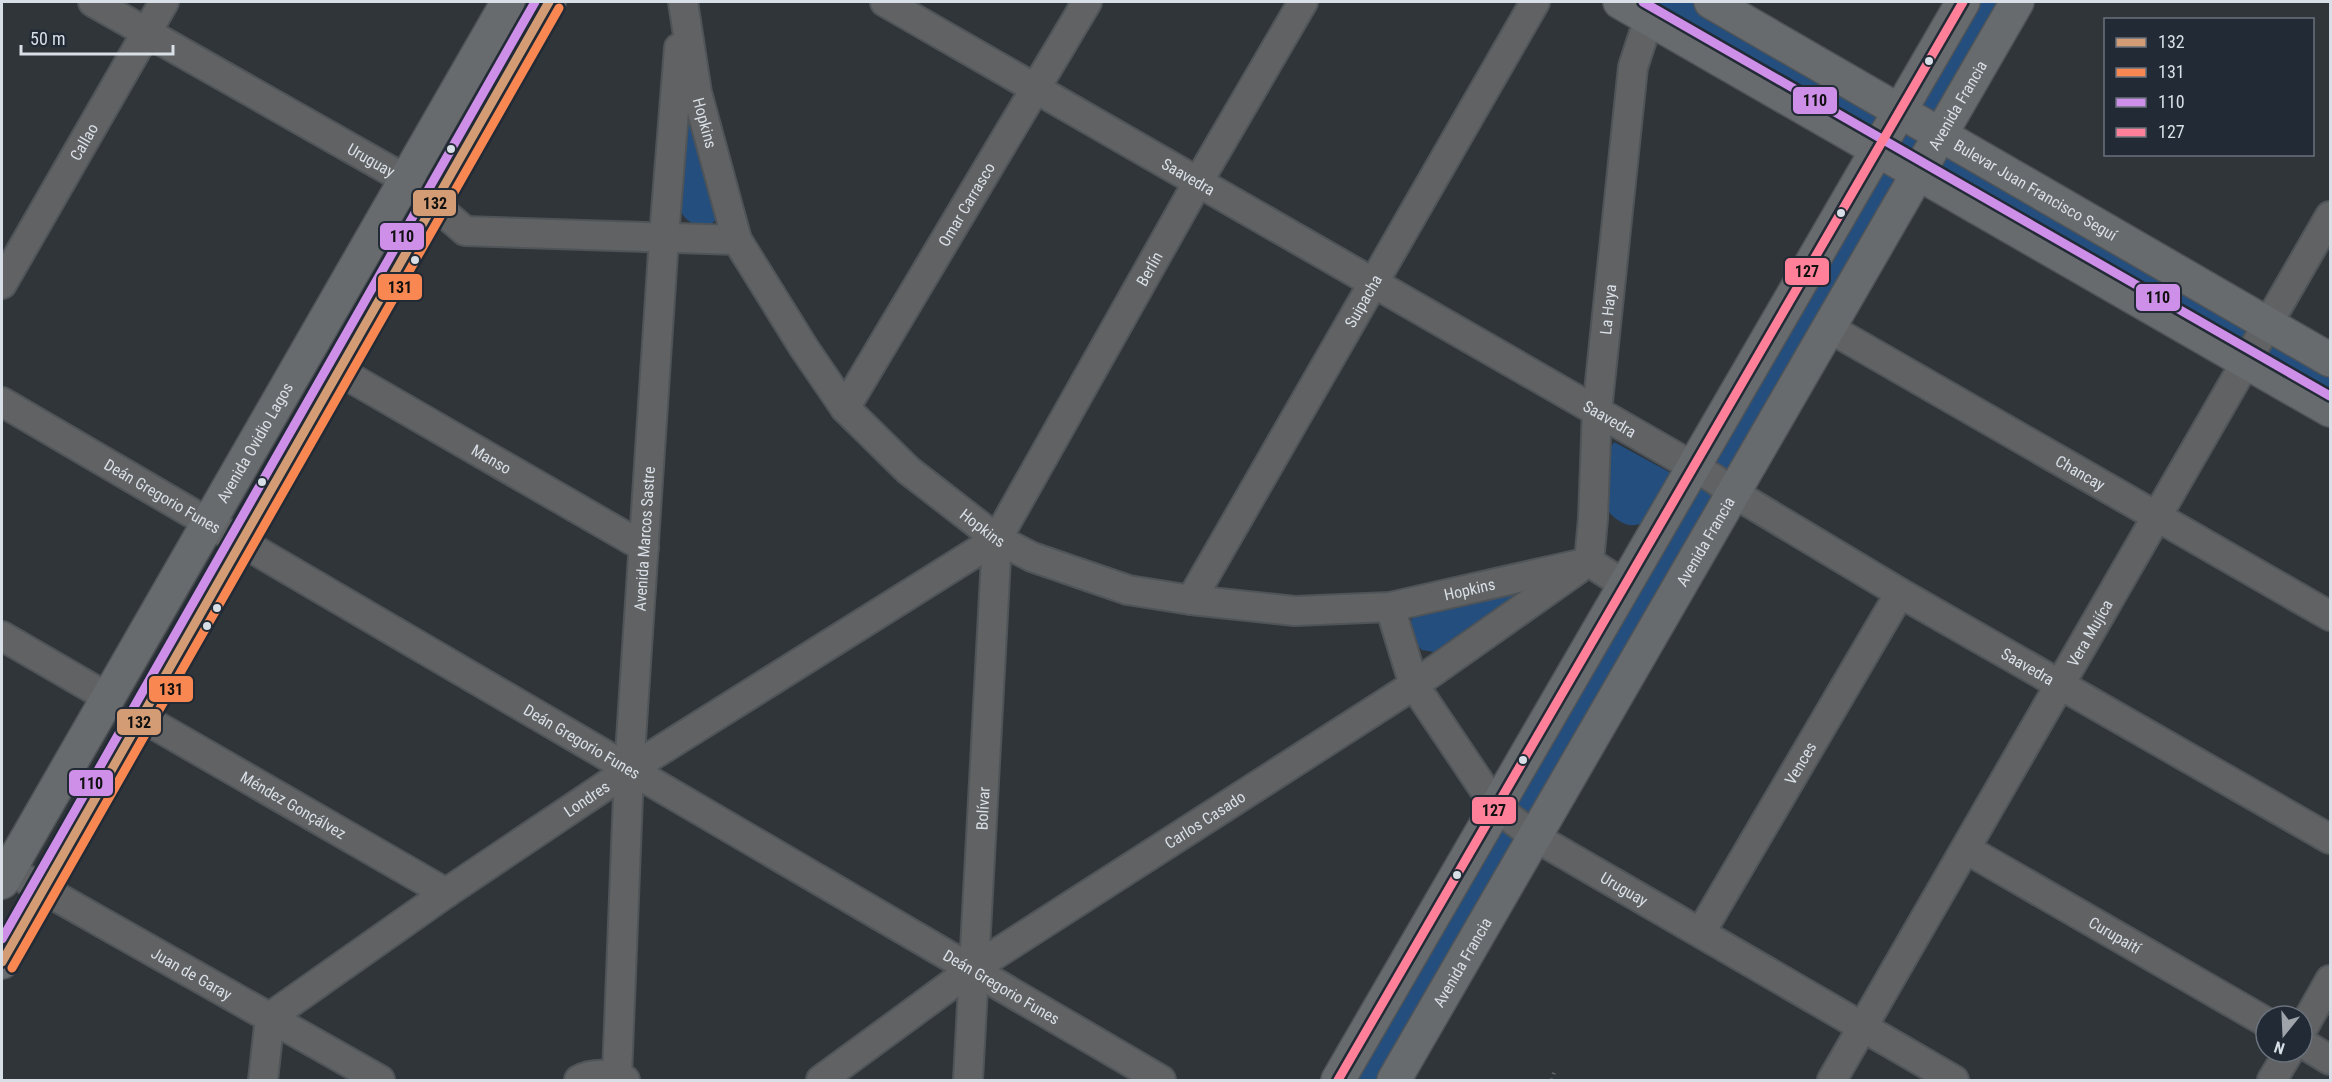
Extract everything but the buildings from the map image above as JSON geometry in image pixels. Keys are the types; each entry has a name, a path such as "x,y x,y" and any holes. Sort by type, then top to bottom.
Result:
{"main road":[{"name":"Avenida Ovidio Lagos","path":"4,873 209,523 508,2"},
{"path":"2,962 549,2"},
{"path":"1620,2 2331,410"},
{"name":"Bulevar Juan Francisco Seguí","path":"1711,2 2331,360"},
{"path":"1338,1080 1963,2"},
{"name":"Avenida Francia","path":"1394,1080 1735,494 1828,328 2017,2"}],"street":[{"name":"Uruguay","path":"93,2 405,179 465,231 737,240"},
{"name":"Callao","path":"2,284 164,2"},
{"name":"Avenida Marcos Sastre","path":"621,1078 629,770 664,237 683,2"},
{"name":"Hopkins","path":"683,2 697,93 737,240 844,408 908,470 997,538 1032,557 1128,590 1191,600 1295,611 1390,607 1589,562"},
{"name":"Saavedra","path":"885,2 1694,466 1735,494 1900,593 2062,683 2331,839"},
{"name":"Omar Carrasco","path":"844,408 1087,2"},
{"name":"Berlín","path":"997,538 1198,182 1303,2"},
{"name":"Suipacha","path":"1191,600 1535,2"},
{"name":"La Haya","path":"1589,562 1597,411 1633,67 1649,18"},
{"name":"Vera Mujíca","path":"1832,1080 2331,216"},
{"name":"Chancay","path":"1828,328 2331,616"},
{"name":"Manso","path":"339,371 644,547"},
{"name":"Deán Gregorio Funes","path":"2,402 1161,1080"},
{"name":"Londres","path":"270,1017 446,893 629,770 997,538"},
{"name":"Bolívar","path":"968,1080 972,970 997,538"},
{"path":"1589,562 1625,585"},
{"name":"Carlos Casado","path":"820,1080 972,970 1414,685 1589,562"},
{"name":"Vences","path":"1701,932 1900,593"},
{"name":"Uruguay","path":"1390,607 1414,685 1496,807 1535,837 1954,1080"},
{"path":"2,636 107,697"},
{"name":"Méndez Gonçálvez","path":"141,717 446,893"},
{"name":"Curupaití","path":"1966,849 2254,1015"},
{"name":"Juan de Garay","path":"4,873 42,890 380,1080"},
{"path":"2314,1009 2331,980"},
{"path":"263,1080 270,1017"},
{"path":"2314,1050 2331,1060"},
{"path":"2272,1080 2282,1064"},
{"path":"579,1080 586,1076 621,1078"}],"path":[{"path":"1552,1080 1555,1069"}],"shaded area":[{"path":"1620,2 1711,2 1899,110 1963,2 2017,2 1941,134 2330,360 2330,410 1918,173 1394,1080 1338,1080 1877,149"},
{"path":"687,100 720,212 711,224 705,226 693,224 679,208"},
{"path":"1614,442 1671,473 1674,480 1652,514 1637,525 1628,525 1618,520 1610,514 1606,506 1606,478 1610,449"},
{"path":"1530,589 1434,652 1422,650 1410,638 1410,623 1415,613"}],"transit line":[{"name":"110","path":"2,939 535,2"},
{"name":"132","path":"2,962 549,2"},
{"name":"110","path":"1643,2 2330,396"},
{"name":"127","path":"1338,1080 1963,2"},
{"name":"131","path":"12,968 559,8"}]}
